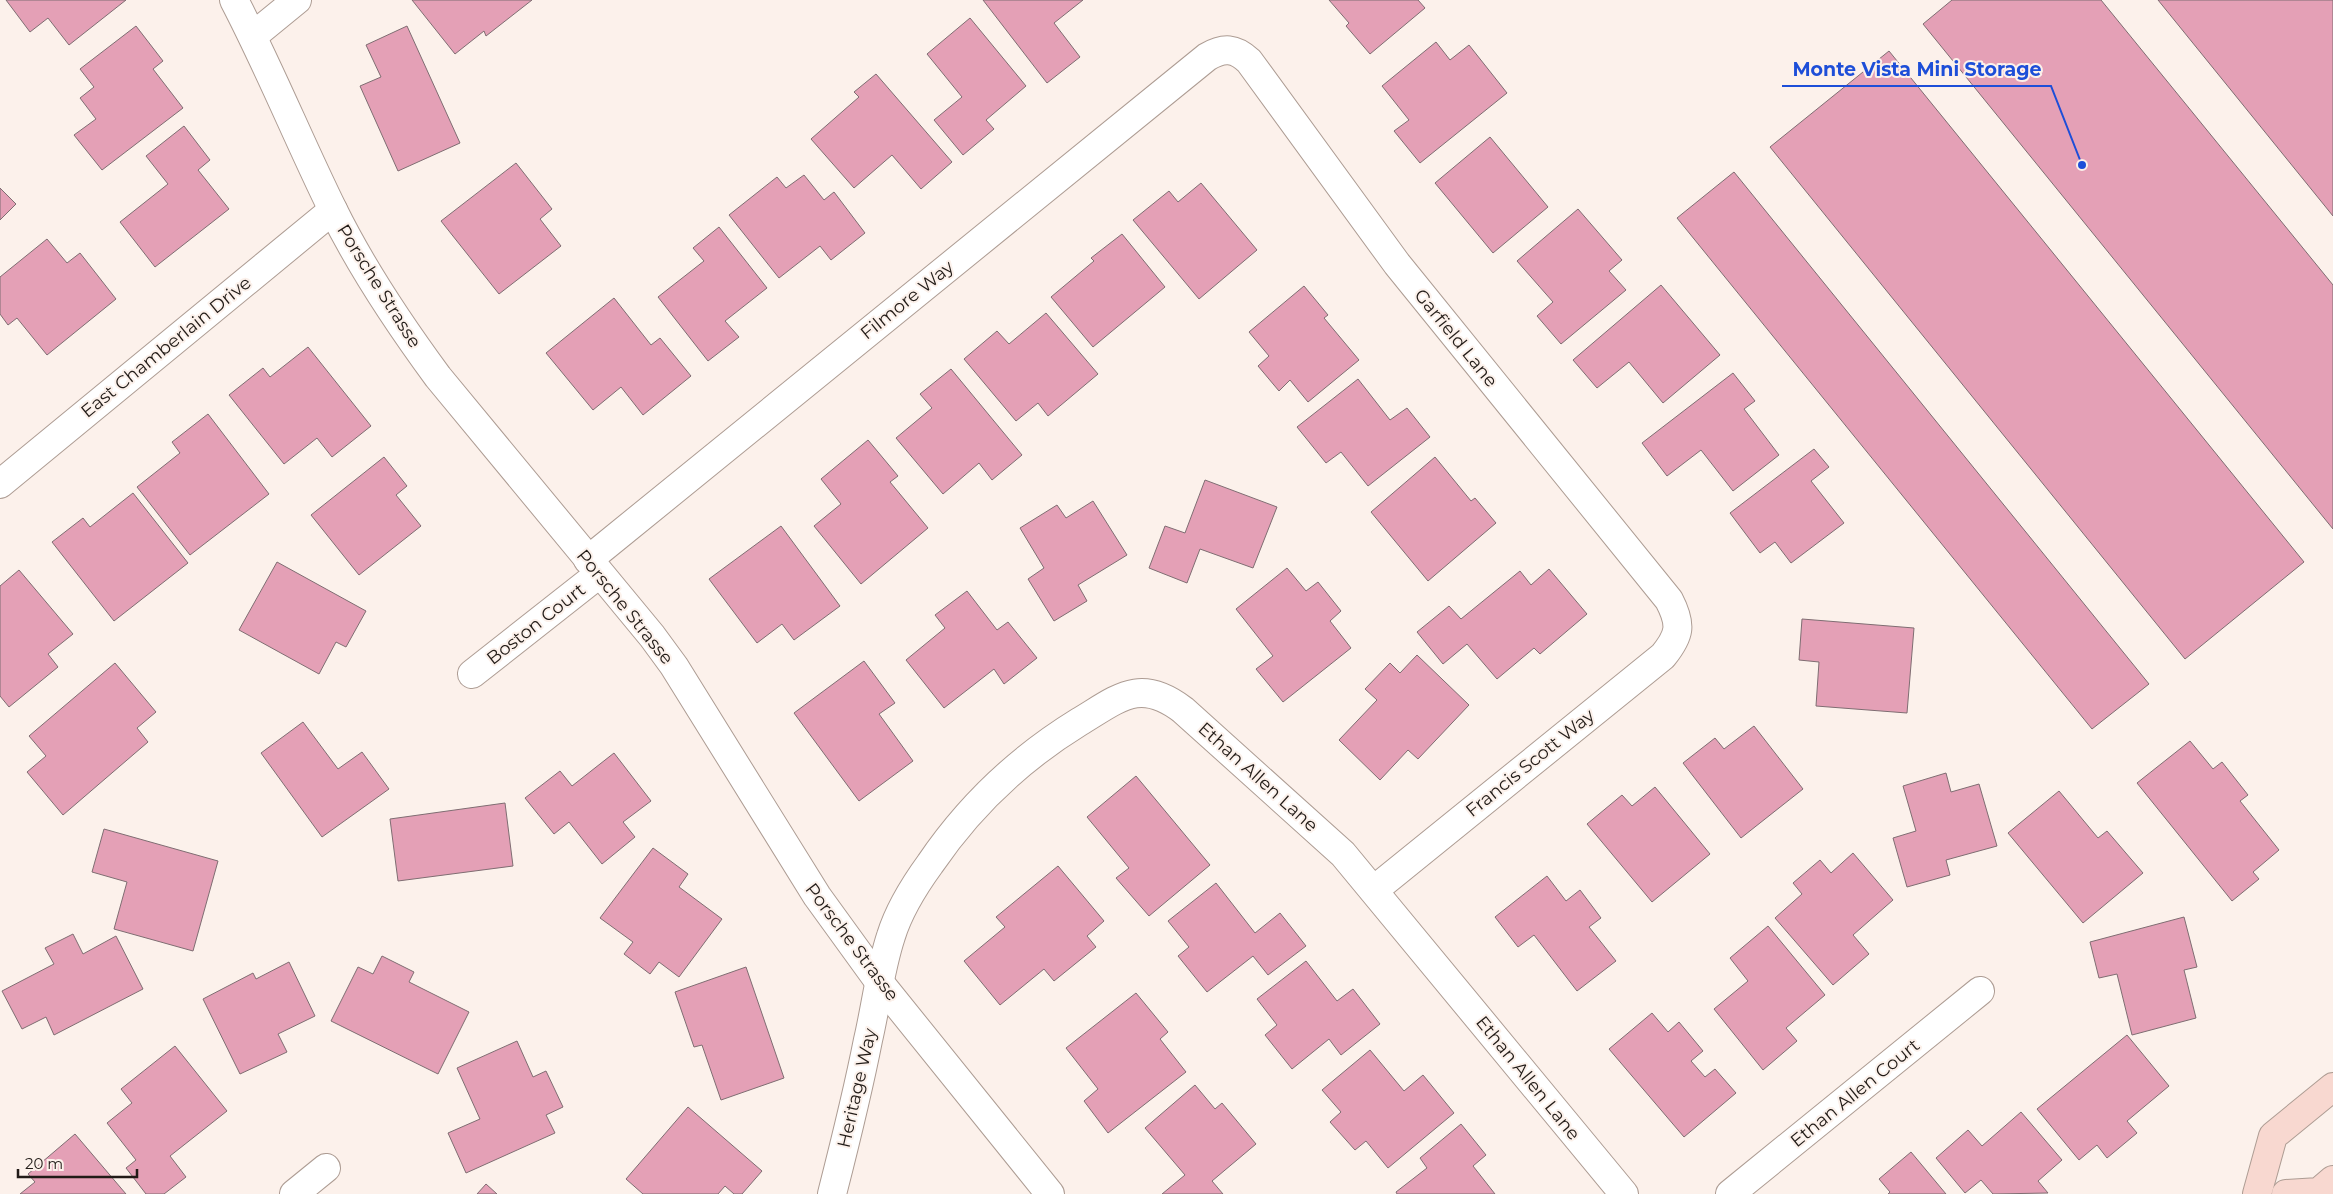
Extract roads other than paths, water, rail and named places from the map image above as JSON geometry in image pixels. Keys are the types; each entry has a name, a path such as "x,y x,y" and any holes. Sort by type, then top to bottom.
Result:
{"main road":[{"path":"2257,1194 2273,1136 2333,1087"},
{"path":"2286,1194 2319,1192 2333,1180"}],"street":[{"name":"Porsche Strasse","path":"234,0 253,36 333,210 355,252 408,335 438,377 674,666 788,854 880,983 1050,1194"},
{"path":"253,36 297,0"},
{"name":"Filmore Way","path":"593,567 1207,56 1217,50 1229,48"},
{"name":"Garfield Lane","path":"1229,48 1240,52 1249,61 1397,264 1669,600 1677,615 1678,631"},
{"name":"East Chamberlain Drive","path":"0,484 333,210"},
{"name":"Boston Court","path":"472,674 593,567"},
{"name":"Francis Scott Way","path":"1374,890 1663,656 1673,644 1678,631"},
{"name":"Ethan Allen Lane","path":"880,983 891,936 915,886 943,844 972,808 1002,777 1038,750 1114,701 1134,693 1153,692 1168,699 1183,710 1343,854 1624,1194"},
{"name":"Heritage Way","path":"832,1194 880,983"},
{"name":"Ethan Allen Court","path":"1730,1194 1980,991"},
{"path":"294,1194 326,1168"}],"place":[{"name":"Monte Vista Mini Storage","path":"2082,165"}]}
